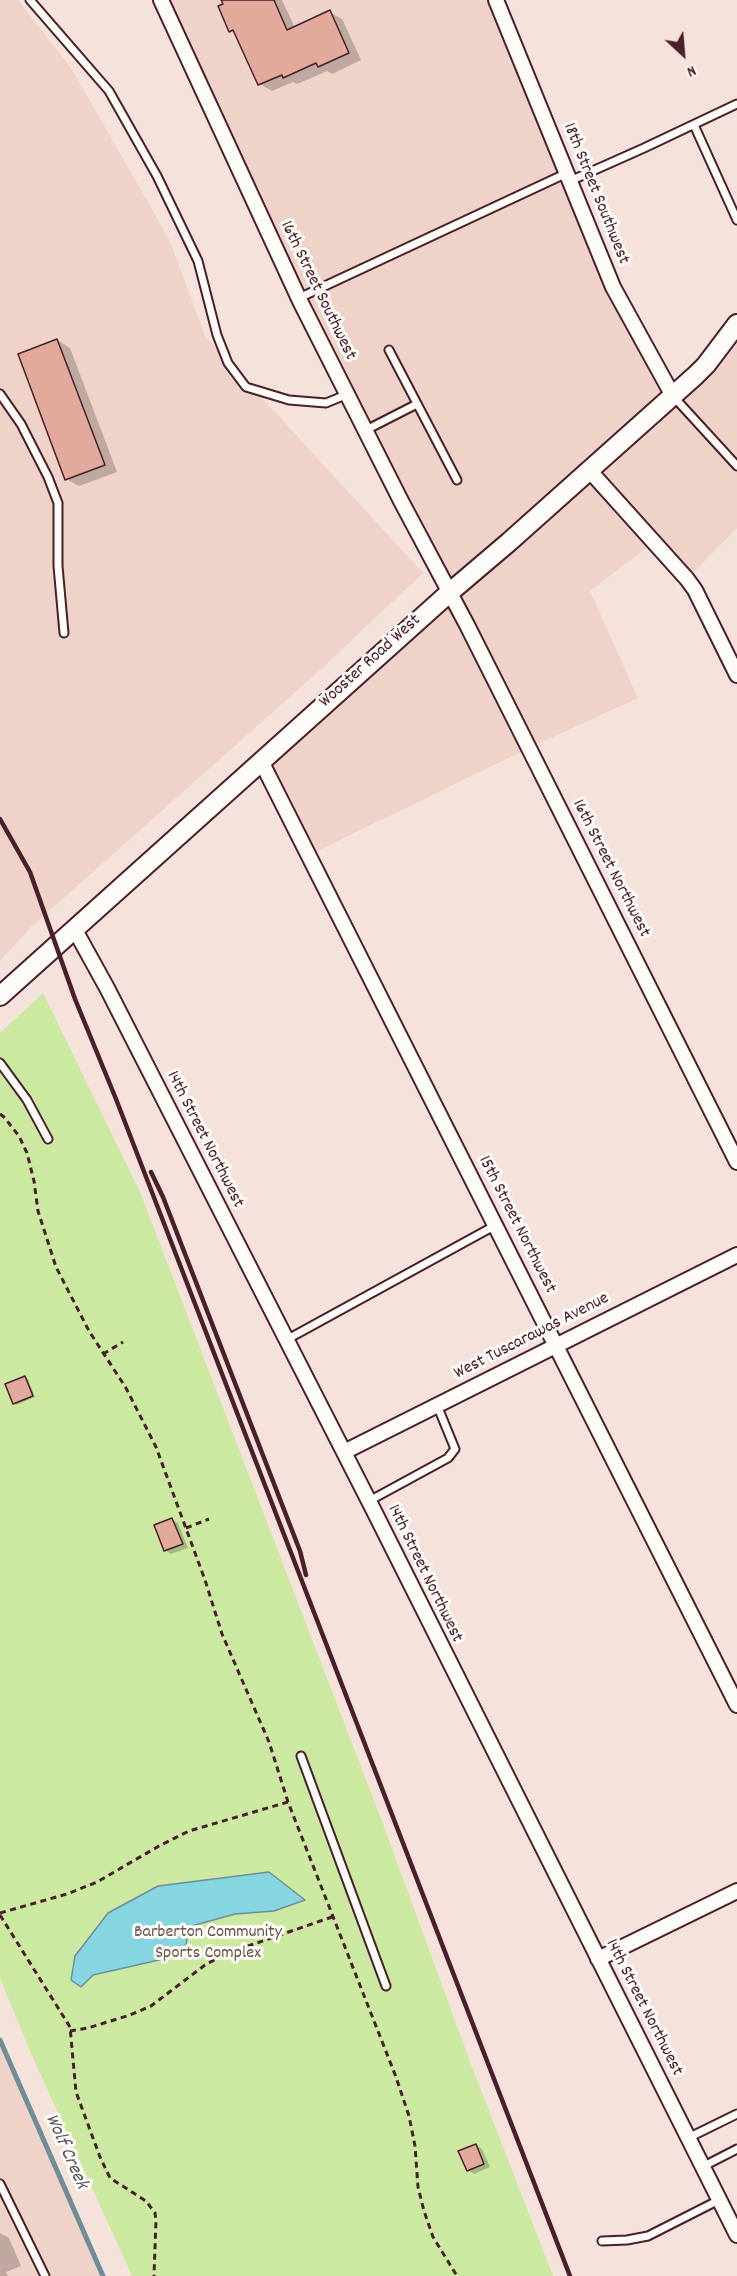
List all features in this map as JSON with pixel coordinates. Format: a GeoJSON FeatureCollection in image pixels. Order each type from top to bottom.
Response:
{"type":"FeatureCollection","features":[{"type":"Feature","properties":{"kind":"main road","name":"Wooster Road West"},"geometry":{"type":"LineString","coordinates":[[0,996],[449,593],[673,396],[706,365],[735,331]]}},
{"type":"Feature","properties":{"kind":"street","name":"16th Street Southwest"},"geometry":{"type":"LineString","coordinates":[[161,0],[299,298],[449,593]]}},
{"type":"Feature","properties":{"kind":"street","name":"18th Street Southwest"},"geometry":{"type":"LineString","coordinates":[[496,0],[613,287],[673,396]]}},
{"type":"Feature","properties":{"kind":"street"},"geometry":{"type":"LineString","coordinates":[[589,470],[695,590],[737,675]]}},
{"type":"Feature","properties":{"kind":"street","name":"16th Street Northwest"},"geometry":{"type":"LineString","coordinates":[[449,593],[737,1162]]}},
{"type":"Feature","properties":{"kind":"street","name":"15th Street Northwest"},"geometry":{"type":"LineString","coordinates":[[261,761],[737,1706]]}},
{"type":"Feature","properties":{"kind":"street","name":"14th Street Northwest"},"geometry":{"type":"LineString","coordinates":[[75,930],[107,987],[369,1501],[737,2235]]}},
{"type":"Feature","properties":{"kind":"street","name":"West Tuscarawas Avenue"},"geometry":{"type":"LineString","coordinates":[[344,1452],[737,1255]]}},
{"type":"Feature","properties":{"kind":"street"},"geometry":{"type":"LineString","coordinates":[[598,1959],[737,1891]]}},
{"type":"Feature","properties":{"kind":"lane"},"geometry":{"type":"LineString","coordinates":[[30,0],[109,91],[157,176],[198,261],[217,335],[228,363],[246,387],[289,400],[326,403],[348,394]]}},
{"type":"Feature","properties":{"kind":"lane"},"geometry":{"type":"LineString","coordinates":[[299,298],[737,104]]}},
{"type":"Feature","properties":{"kind":"lane"},"geometry":{"type":"LineString","coordinates":[[694,125],[737,220]]}},
{"type":"Feature","properties":{"kind":"lane"},"geometry":{"type":"LineString","coordinates":[[389,350],[457,480]]}},
{"type":"Feature","properties":{"kind":"lane"},"geometry":{"type":"LineString","coordinates":[[0,394],[21,424],[48,477],[57,503],[58,566],[64,633]]}},
{"type":"Feature","properties":{"kind":"lane"},"geometry":{"type":"LineString","coordinates":[[673,396],[737,466]]}},
{"type":"Feature","properties":{"kind":"lane"},"geometry":{"type":"LineString","coordinates":[[366,430],[417,404]]}},
{"type":"Feature","properties":{"kind":"lane"},"geometry":{"type":"LineString","coordinates":[[0,1063],[27,1100],[48,1139]]}},
{"type":"Feature","properties":{"kind":"lane"},"geometry":{"type":"LineString","coordinates":[[286,1340],[496,1225]]}},
{"type":"Feature","properties":{"kind":"lane"},"geometry":{"type":"LineString","coordinates":[[369,1501],[448,1458],[456,1449],[437,1405]]}},
{"type":"Feature","properties":{"kind":"lane"},"geometry":{"type":"LineString","coordinates":[[301,1756],[386,1986]]}},
{"type":"Feature","properties":{"kind":"lane"},"geometry":{"type":"LineString","coordinates":[[688,2138],[737,2114]]}},
{"type":"Feature","properties":{"kind":"lane"},"geometry":{"type":"LineString","coordinates":[[702,2167],[737,2149]]}},
{"type":"Feature","properties":{"kind":"lane"},"geometry":{"type":"LineString","coordinates":[[0,2184],[45,2276]]}},
{"type":"Feature","properties":{"kind":"lane"},"geometry":{"type":"LineString","coordinates":[[602,2241],[627,2240],[648,2235],[719,2200]]}},
{"type":"Feature","properties":{"kind":"path"},"geometry":{"type":"LineString","coordinates":[[0,1114],[19,1136],[27,1152],[38,1211],[56,1267],[89,1331],[126,1388],[148,1429],[205,1580],[218,1625],[269,1742],[288,1802],[396,2077],[409,2116],[415,2146],[418,2187],[424,2211],[434,2237],[457,2276]]}},
{"type":"Feature","properties":{"kind":"path"},"geometry":{"type":"LineString","coordinates":[[104,1354],[123,1342]]}},
{"type":"Feature","properties":{"kind":"path"},"geometry":{"type":"LineString","coordinates":[[186,1528],[209,1520]]}},
{"type":"Feature","properties":{"kind":"path"},"geometry":{"type":"LineString","coordinates":[[154,2276],[155,2213],[146,2202],[110,2178],[99,2157],[76,2092],[70,2031],[64,2015],[0,1914],[67,1894],[97,1882],[189,1831],[288,1802]]}},
{"type":"Feature","properties":{"kind":"path"},"geometry":{"type":"LineString","coordinates":[[70,2031],[88,2028],[151,2006],[205,1965],[225,1954],[332,1917]]}},
{"type":"Feature","properties":{"kind":"shaded area"},"geometry":{"type":"Polygon","coordinates":[[[0,0],[18,0],[71,68],[169,239],[205,336],[423,573],[319,671],[30,928],[0,961],[0,0]]]}},
{"type":"Feature","properties":{"kind":"shaded area"},"geometry":{"type":"Polygon","coordinates":[[[161,0],[496,0],[613,287],[673,396],[590,470],[654,542],[590,591],[638,698],[529,748],[309,855],[261,761],[449,593],[161,0]]]}},
{"type":"Feature","properties":{"kind":"shaded area"},"geometry":{"type":"Polygon","coordinates":[[[737,335],[737,528],[692,574],[599,471],[737,335]]]}},
{"type":"Feature","properties":{"kind":"shaded area"},"geometry":{"type":"Polygon","coordinates":[[[0,2040],[91,2249],[103,2276],[0,2276],[0,2040]]]}},
{"type":"Feature","properties":{"kind":"green space","name":"Barberton Community Sports Complex"},"geometry":{"type":"Polygon","coordinates":[[[43,993],[140,1192],[383,1824],[469,2059],[553,2276],[132,2276],[29,2049],[0,1978],[0,1033],[43,993]]]}},
{"type":"Feature","properties":{"kind":"water"},"geometry":{"type":"Polygon","coordinates":[[[269,1872],[305,1900],[274,1911],[235,1914],[188,1927],[186,1946],[159,1960],[93,1975],[81,1987],[71,1980],[75,1956],[108,1913],[158,1886],[269,1872]]]}},
{"type":"Feature","properties":{"kind":"building"},"geometry":{"type":"Polygon","coordinates":[[[221,0],[274,0],[287,30],[330,10],[349,53],[318,67],[316,63],[283,78],[282,75],[258,85],[233,30],[229,32],[218,6],[223,4],[221,0]]]}},
{"type":"Feature","properties":{"kind":"building"},"geometry":{"type":"Polygon","coordinates":[[[57,339],[105,465],[65,480],[18,354],[57,339]]]}},
{"type":"Feature","properties":{"kind":"building"},"geometry":{"type":"Polygon","coordinates":[[[25,1376],[33,1396],[13,1404],[5,1384],[25,1376]]]}},
{"type":"Feature","properties":{"kind":"building"},"geometry":{"type":"Polygon","coordinates":[[[172,1518],[183,1544],[164,1551],[154,1525],[172,1518]]]}},
{"type":"Feature","properties":{"kind":"building"},"geometry":{"type":"Polygon","coordinates":[[[476,2144],[484,2164],[467,2171],[458,2151],[476,2144]]]}},
{"type":"Feature","properties":{"kind":"waterway","name":"Wolf Creek"},"geometry":{"type":"LineString","coordinates":[[0,2040],[103,2276]]}},
{"type":"Feature","properties":{"kind":"railway"},"geometry":{"type":"LineString","coordinates":[[0,819],[30,872],[75,999],[116,1099],[570,2276]]}},
{"type":"Feature","properties":{"kind":"railway"},"geometry":{"type":"LineString","coordinates":[[151,1172],[163,1197],[300,1551],[306,1575]]}}]}
